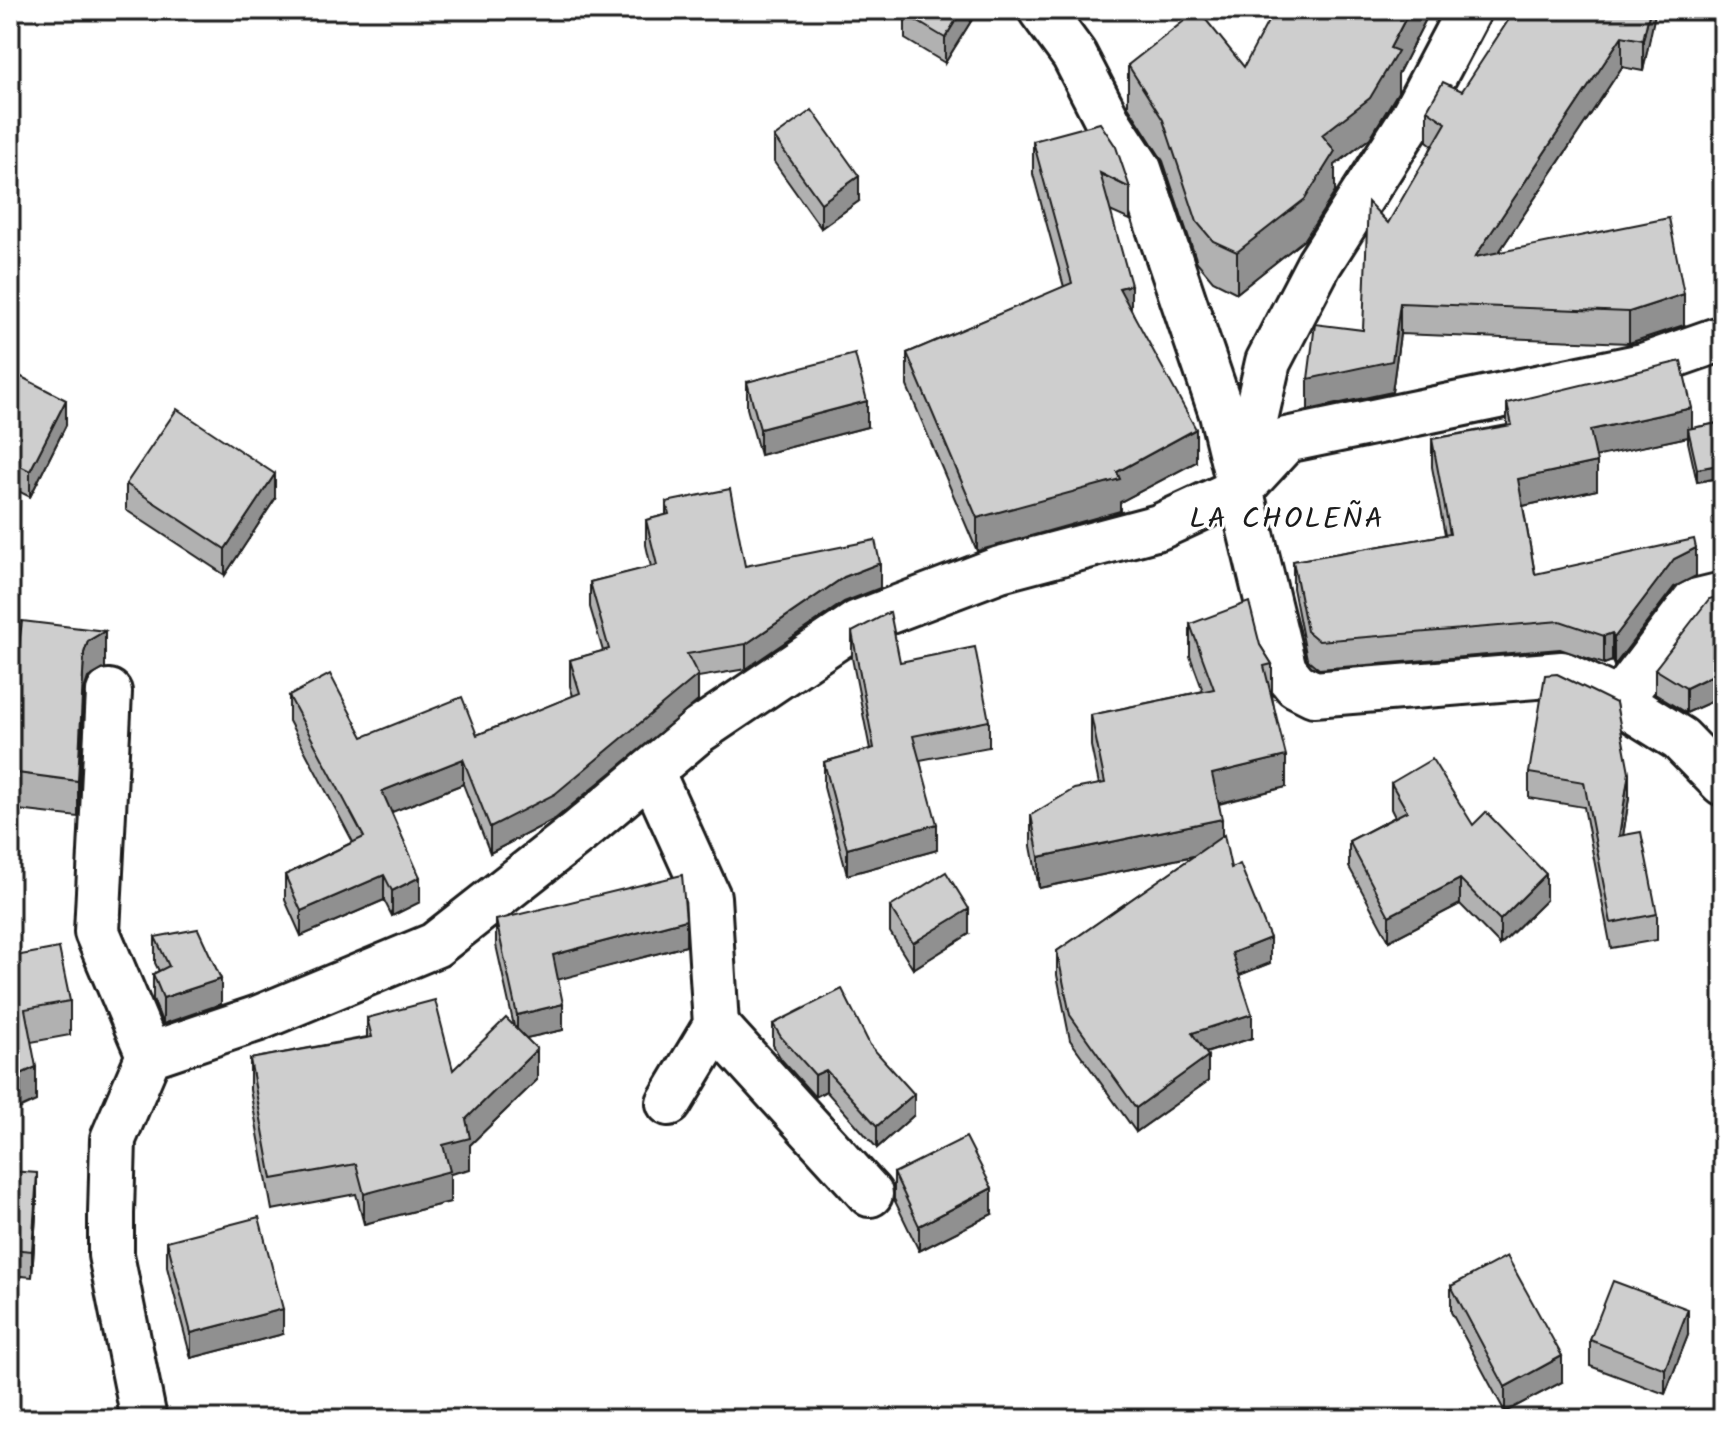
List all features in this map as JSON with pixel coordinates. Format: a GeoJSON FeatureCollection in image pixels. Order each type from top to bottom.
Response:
{"type":"FeatureCollection","features":[{"type":"Feature","properties":{"kind":"street"},"geometry":{"type":"LineString","coordinates":[[1041,10],[1074,55],[1110,125],[1139,169],[1222,414],[1284,670],[1296,685],[1314,694],[1562,674],[1619,701],[1680,739],[1723,783]]}},
{"type":"Feature","properties":{"kind":"street"},"geometry":{"type":"LineString","coordinates":[[1239,490],[1268,362],[1319,264],[1412,118],[1469,10]]}},
{"type":"Feature","properties":{"kind":"street"},"geometry":{"type":"LineString","coordinates":[[149,1055],[259,1018],[435,945],[698,731],[858,623],[1000,569],[1159,527],[1239,490],[1286,440],[1643,366],[1723,338]]}},
{"type":"Feature","properties":{"kind":"street"},"geometry":{"type":"LineString","coordinates":[[1619,701],[1694,602],[1723,595]]}},
{"type":"Feature","properties":{"kind":"street"},"geometry":{"type":"LineString","coordinates":[[109,692],[97,932],[149,1055],[113,1139],[111,1255],[144,1419]]}},
{"type":"Feature","properties":{"kind":"street"},"geometry":{"type":"LineString","coordinates":[[651,771],[708,897],[716,1025],[669,1103]]}},
{"type":"Feature","properties":{"kind":"street"},"geometry":{"type":"LineString","coordinates":[[716,1025],[870,1194]]}},
{"type":"Feature","properties":{"kind":"building"},"geometry":{"type":"Polygon","coordinates":[[[908,10],[962,10],[945,38],[905,14],[908,10]]]}},
{"type":"Feature","properties":{"kind":"building"},"geometry":{"type":"Polygon","coordinates":[[[1198,10],[1244,67],[1274,10],[1410,10],[1390,48],[1398,51],[1370,98],[1322,135],[1335,151],[1305,199],[1237,252],[1213,241],[1197,222],[1163,120],[1128,65],[1198,10]]]}},
{"type":"Feature","properties":{"kind":"building"},"geometry":{"type":"Polygon","coordinates":[[[1515,10],[1548,10],[1560,18],[1562,10],[1650,10],[1643,40],[1622,36],[1475,257],[1669,218],[1684,294],[1629,312],[1400,303],[1392,361],[1308,379],[1315,324],[1363,330],[1368,202],[1388,223],[1446,123],[1427,110],[1443,82],[1462,91],[1515,10]]]}},
{"type":"Feature","properties":{"kind":"building"},"geometry":{"type":"Polygon","coordinates":[[[812,110],[859,176],[821,203],[774,137],[812,110]]]}},
{"type":"Feature","properties":{"kind":"building"},"geometry":{"type":"Polygon","coordinates":[[[1100,123],[1116,147],[1130,188],[1100,173],[1131,285],[1119,288],[1196,429],[1117,472],[1120,479],[977,518],[907,353],[1072,283],[1033,141],[1100,123]]]}},
{"type":"Feature","properties":{"kind":"building"},"geometry":{"type":"Polygon","coordinates":[[[855,354],[867,401],[760,429],[747,382],[855,354]]]}},
{"type":"Feature","properties":{"kind":"building"},"geometry":{"type":"Polygon","coordinates":[[[1681,361],[1692,408],[1590,430],[1597,462],[1518,479],[1535,574],[1694,539],[1696,548],[1674,559],[1614,638],[1612,633],[1604,636],[1560,621],[1319,641],[1307,631],[1293,561],[1450,534],[1432,439],[1512,425],[1507,403],[1681,361]]]}},
{"type":"Feature","properties":{"kind":"building"},"geometry":{"type":"Polygon","coordinates":[[[10,371],[66,400],[30,471],[10,461],[10,371]]]}},
{"type":"Feature","properties":{"kind":"building"},"geometry":{"type":"Polygon","coordinates":[[[177,409],[275,474],[225,549],[126,484],[177,409]]]}},
{"type":"Feature","properties":{"kind":"building"},"geometry":{"type":"Polygon","coordinates":[[[1723,422],[1723,464],[1697,469],[1688,429],[1723,422]]]}},
{"type":"Feature","properties":{"kind":"building"},"geometry":{"type":"Polygon","coordinates":[[[730,489],[745,566],[875,540],[880,563],[844,577],[746,644],[687,654],[698,675],[555,794],[490,827],[463,759],[382,791],[420,877],[392,891],[384,875],[301,911],[285,875],[364,837],[289,696],[330,674],[363,737],[462,697],[477,735],[580,693],[570,660],[609,649],[590,582],[657,565],[646,520],[669,514],[666,502],[730,489]]]}},
{"type":"Feature","properties":{"kind":"building"},"geometry":{"type":"Polygon","coordinates":[[[1723,595],[1723,709],[1713,675],[1686,688],[1655,669],[1709,599],[1723,595]]]}},
{"type":"Feature","properties":{"kind":"building"},"geometry":{"type":"Polygon","coordinates":[[[1249,602],[1260,645],[1272,664],[1264,666],[1286,756],[1212,774],[1222,819],[1039,857],[1031,815],[1074,789],[1105,783],[1091,715],[1214,689],[1190,624],[1249,602]]]}},
{"type":"Feature","properties":{"kind":"building"},"geometry":{"type":"Polygon","coordinates":[[[890,612],[900,662],[975,647],[989,721],[913,736],[937,824],[847,849],[824,762],[874,748],[852,632],[890,612]]]}},
{"type":"Feature","properties":{"kind":"building"},"geometry":{"type":"Polygon","coordinates":[[[22,621],[105,631],[88,641],[84,653],[78,781],[10,772],[10,718],[22,621]]]}},
{"type":"Feature","properties":{"kind":"building"},"geometry":{"type":"Polygon","coordinates":[[[1557,674],[1616,703],[1629,772],[1619,836],[1641,832],[1657,914],[1611,923],[1584,782],[1529,773],[1545,675],[1557,674]]]}},
{"type":"Feature","properties":{"kind":"building"},"geometry":{"type":"Polygon","coordinates":[[[1432,759],[1473,825],[1486,812],[1546,874],[1500,920],[1460,879],[1389,916],[1349,841],[1407,811],[1391,783],[1432,759]]]}},
{"type":"Feature","properties":{"kind":"building"},"geometry":{"type":"Polygon","coordinates":[[[1224,835],[1231,868],[1240,864],[1270,938],[1232,953],[1252,1014],[1192,1033],[1208,1056],[1136,1108],[1070,1015],[1057,951],[1224,835]]]}},
{"type":"Feature","properties":{"kind":"building"},"geometry":{"type":"Polygon","coordinates":[[[946,872],[969,909],[913,943],[890,907],[946,872]]]}},
{"type":"Feature","properties":{"kind":"building"},"geometry":{"type":"Polygon","coordinates":[[[682,875],[686,920],[553,955],[563,1004],[517,1015],[496,920],[682,875]]]}},
{"type":"Feature","properties":{"kind":"building"},"geometry":{"type":"Polygon","coordinates":[[[198,929],[221,979],[163,998],[153,974],[169,966],[155,937],[198,929]]]}},
{"type":"Feature","properties":{"kind":"building"},"geometry":{"type":"Polygon","coordinates":[[[59,948],[70,1001],[25,1009],[36,1067],[10,1079],[10,957],[59,948]]]}},
{"type":"Feature","properties":{"kind":"building"},"geometry":{"type":"Polygon","coordinates":[[[842,989],[870,1045],[914,1094],[877,1126],[826,1070],[815,1075],[773,1024],[842,989]]]}},
{"type":"Feature","properties":{"kind":"building"},"geometry":{"type":"Polygon","coordinates":[[[435,1000],[453,1070],[506,1018],[537,1049],[466,1119],[470,1138],[443,1145],[450,1171],[364,1194],[356,1164],[272,1179],[250,1059],[372,1037],[367,1018],[435,1000]]]}},
{"type":"Feature","properties":{"kind":"building"},"geometry":{"type":"Polygon","coordinates":[[[966,1137],[992,1188],[919,1226],[894,1173],[966,1137]]]}},
{"type":"Feature","properties":{"kind":"building"},"geometry":{"type":"Polygon","coordinates":[[[10,1171],[37,1173],[32,1251],[10,1249],[10,1171]]]}},
{"type":"Feature","properties":{"kind":"building"},"geometry":{"type":"Polygon","coordinates":[[[259,1217],[283,1309],[191,1333],[167,1241],[259,1217]]]}},
{"type":"Feature","properties":{"kind":"building"},"geometry":{"type":"Polygon","coordinates":[[[1507,1256],[1562,1356],[1505,1387],[1451,1286],[1507,1256]]]}},
{"type":"Feature","properties":{"kind":"building"},"geometry":{"type":"Polygon","coordinates":[[[1613,1281],[1688,1309],[1665,1369],[1590,1340],[1613,1281]]]}},
{"type":"Feature","properties":{"kind":"district","name":"LA CHOLEÑA"},"geometry":{"type":"Point","coordinates":[1287,520]}}]}
